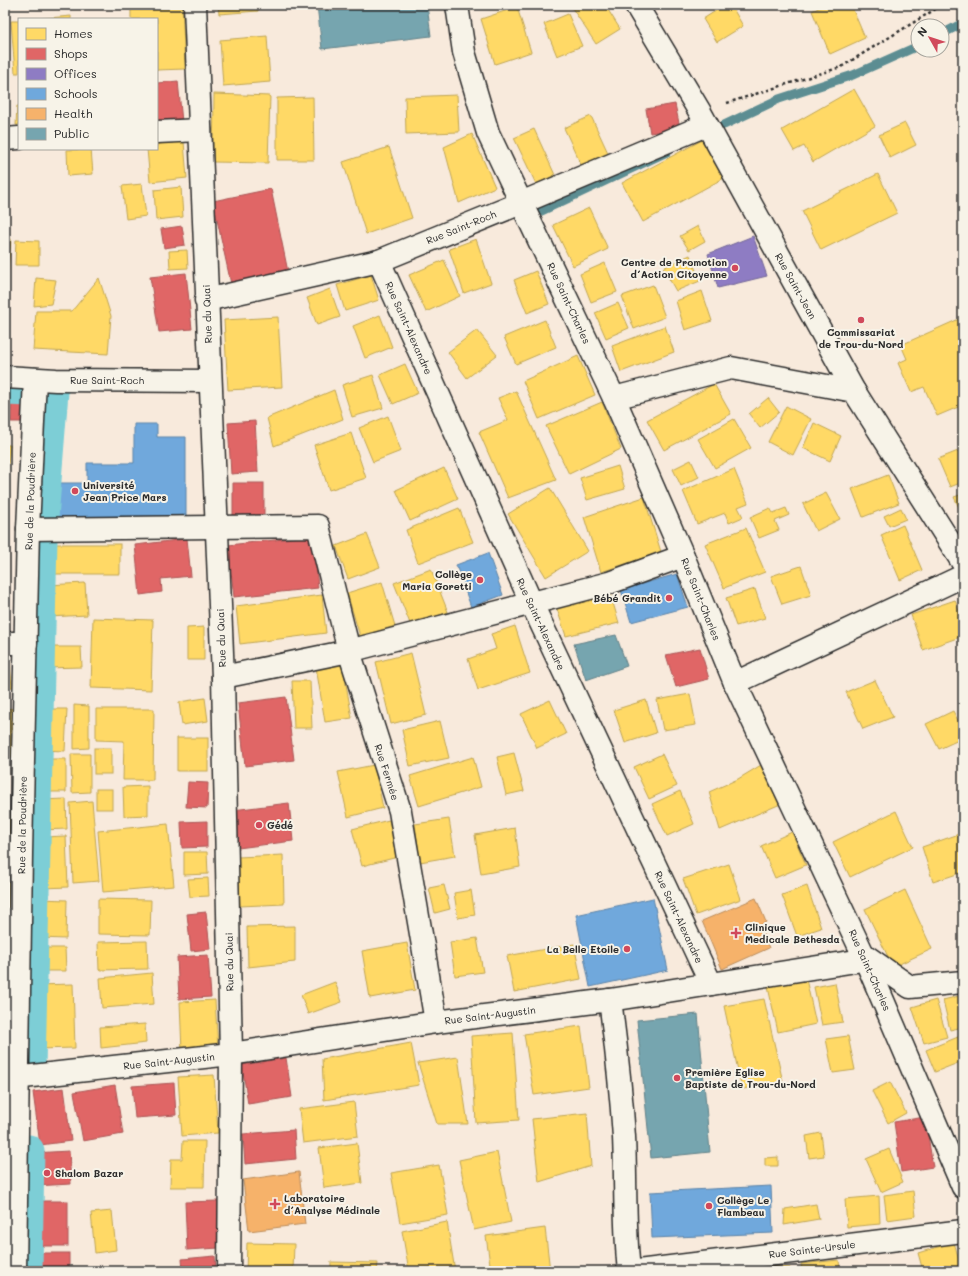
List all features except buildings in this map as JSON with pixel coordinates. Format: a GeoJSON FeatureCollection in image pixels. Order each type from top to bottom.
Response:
{"type":"FeatureCollection","features":[{"type":"Feature","properties":{"kind":"street","name":"Rue du Quai"},"geometry":{"type":"LineString","coordinates":[[195,5],[206,300],[223,677],[231,1054],[229,1271]]}},
{"type":"Feature","properties":{"kind":"street","name":"Rue Saint-Charles"},"geometry":{"type":"LineString","coordinates":[[457,5],[464,52],[488,133],[614,398],[683,556],[735,683],[863,954],[963,1188]]}},
{"type":"Feature","properties":{"kind":"street","name":"Rue Saint-Jean"},"geometry":{"type":"LineString","coordinates":[[636,5],[703,118],[854,391],[963,563]]}},
{"type":"Feature","properties":{"kind":"street","name":"Rue Saint-Roch"},"geometry":{"type":"LineString","coordinates":[[206,300],[379,261],[521,203],[703,118]]}},
{"type":"Feature","properties":{"kind":"street"},"geometry":{"type":"LineString","coordinates":[[158,132],[200,130]]}},
{"type":"Feature","properties":{"kind":"street"},"geometry":{"type":"LineString","coordinates":[[5,139],[18,138]]}},
{"type":"Feature","properties":{"kind":"street","name":"Rue Saint-Alexandre"},"geometry":{"type":"LineString","coordinates":[[379,261],[531,602],[711,984]]}},
{"type":"Feature","properties":{"kind":"street"},"geometry":{"type":"LineString","coordinates":[[614,398],[731,368],[854,391]]}},
{"type":"Feature","properties":{"kind":"street","name":"Rue Saint-Roch"},"geometry":{"type":"LineString","coordinates":[[5,377],[35,379],[210,381]]}},
{"type":"Feature","properties":{"kind":"street","name":"Rue de la Poudrière"},"geometry":{"type":"LineString","coordinates":[[15,1271],[12,1078],[21,853],[28,529],[35,379]]}},
{"type":"Feature","properties":{"kind":"street","name":"Rue Fermée"},"geometry":{"type":"LineString","coordinates":[[216,527],[318,526],[349,651],[400,811],[436,1022]]}},
{"type":"Feature","properties":{"kind":"street"},"geometry":{"type":"LineString","coordinates":[[28,529],[216,527]]}},
{"type":"Feature","properties":{"kind":"street"},"geometry":{"type":"LineString","coordinates":[[223,677],[349,651],[531,602],[609,583],[683,556]]}},
{"type":"Feature","properties":{"kind":"street"},"geometry":{"type":"LineString","coordinates":[[735,683],[963,576]]}},
{"type":"Feature","properties":{"kind":"street"},"geometry":{"type":"LineString","coordinates":[[5,643],[26,643]]}},
{"type":"Feature","properties":{"kind":"street"},"geometry":{"type":"LineString","coordinates":[[863,954],[910,987],[963,982]]}},
{"type":"Feature","properties":{"kind":"street","name":"Rue Saint-Augustin"},"geometry":{"type":"LineString","coordinates":[[12,1078],[231,1054],[436,1022],[610,1000],[856,961],[863,954]]}},
{"type":"Feature","properties":{"kind":"street"},"geometry":{"type":"LineString","coordinates":[[610,1000],[624,1137],[626,1200],[624,1233],[628,1271]]}},
{"type":"Feature","properties":{"kind":"street","name":"Rue Sainte-Ursule"},"geometry":{"type":"LineString","coordinates":[[638,1271],[963,1231]]}},
{"type":"Feature","properties":{"kind":"path"},"geometry":{"type":"LineString","coordinates":[[703,118],[841,67],[942,5]]}},
{"type":"Feature","properties":{"kind":"waterway"},"geometry":{"type":"LineString","coordinates":[[950,30],[963,23]]}},
{"type":"Feature","properties":{"kind":"waterway"},"geometry":{"type":"LineString","coordinates":[[724,125],[779,99],[853,75],[910,50]]}},
{"type":"Feature","properties":{"kind":"waterway"},"geometry":{"type":"LineString","coordinates":[[529,217],[667,152]]}},
{"type":"Feature","properties":{"kind":"waterway"},"geometry":{"type":"LineString","coordinates":[[5,389],[30,390]]}},
{"type":"Feature","properties":{"kind":"waterway"},"geometry":{"type":"LineString","coordinates":[[42,518],[52,392],[49,391]]}},
{"type":"Feature","properties":{"kind":"waterway"},"geometry":{"type":"LineString","coordinates":[[29,1069],[41,539]]}},
{"type":"Feature","properties":{"kind":"waterway"},"geometry":{"type":"LineString","coordinates":[[26,1271],[28,1151]]}},
{"type":"Feature","properties":{"kind":"place","name":"Centre de Promotion d´Action Citoyenne"},"geometry":{"type":"Point","coordinates":[735,268]}},
{"type":"Feature","properties":{"kind":"place","name":"Commissariat de Trou-du-Nord"},"geometry":{"type":"Point","coordinates":[861,320]}},
{"type":"Feature","properties":{"kind":"place","name":"Université Jean Price Mars"},"geometry":{"type":"Point","coordinates":[75,491]}},
{"type":"Feature","properties":{"kind":"place","name":"Collège Maria Goretti"},"geometry":{"type":"Point","coordinates":[480,580]}},
{"type":"Feature","properties":{"kind":"place","name":"Bébé Grandit"},"geometry":{"type":"Point","coordinates":[669,598]}},
{"type":"Feature","properties":{"kind":"place","name":"Gédé"},"geometry":{"type":"Point","coordinates":[259,825]}},
{"type":"Feature","properties":{"kind":"place","name":"Clinique Medicale Bethesda"},"geometry":{"type":"Point","coordinates":[736,933]}},
{"type":"Feature","properties":{"kind":"place","name":"La Belle Etoile"},"geometry":{"type":"Point","coordinates":[627,949]}},
{"type":"Feature","properties":{"kind":"place","name":"Première Eglise Baptiste de Trou-du-Nord"},"geometry":{"type":"Point","coordinates":[677,1078]}},
{"type":"Feature","properties":{"kind":"place","name":"Shalom Bazar"},"geometry":{"type":"Point","coordinates":[47,1173]}},
{"type":"Feature","properties":{"kind":"place","name":"Laboratoire d´Analyse Médinale"},"geometry":{"type":"Point","coordinates":[275,1204]}},
{"type":"Feature","properties":{"kind":"place","name":"Collège Le Flambeau"},"geometry":{"type":"Point","coordinates":[709,1206]}}]}
